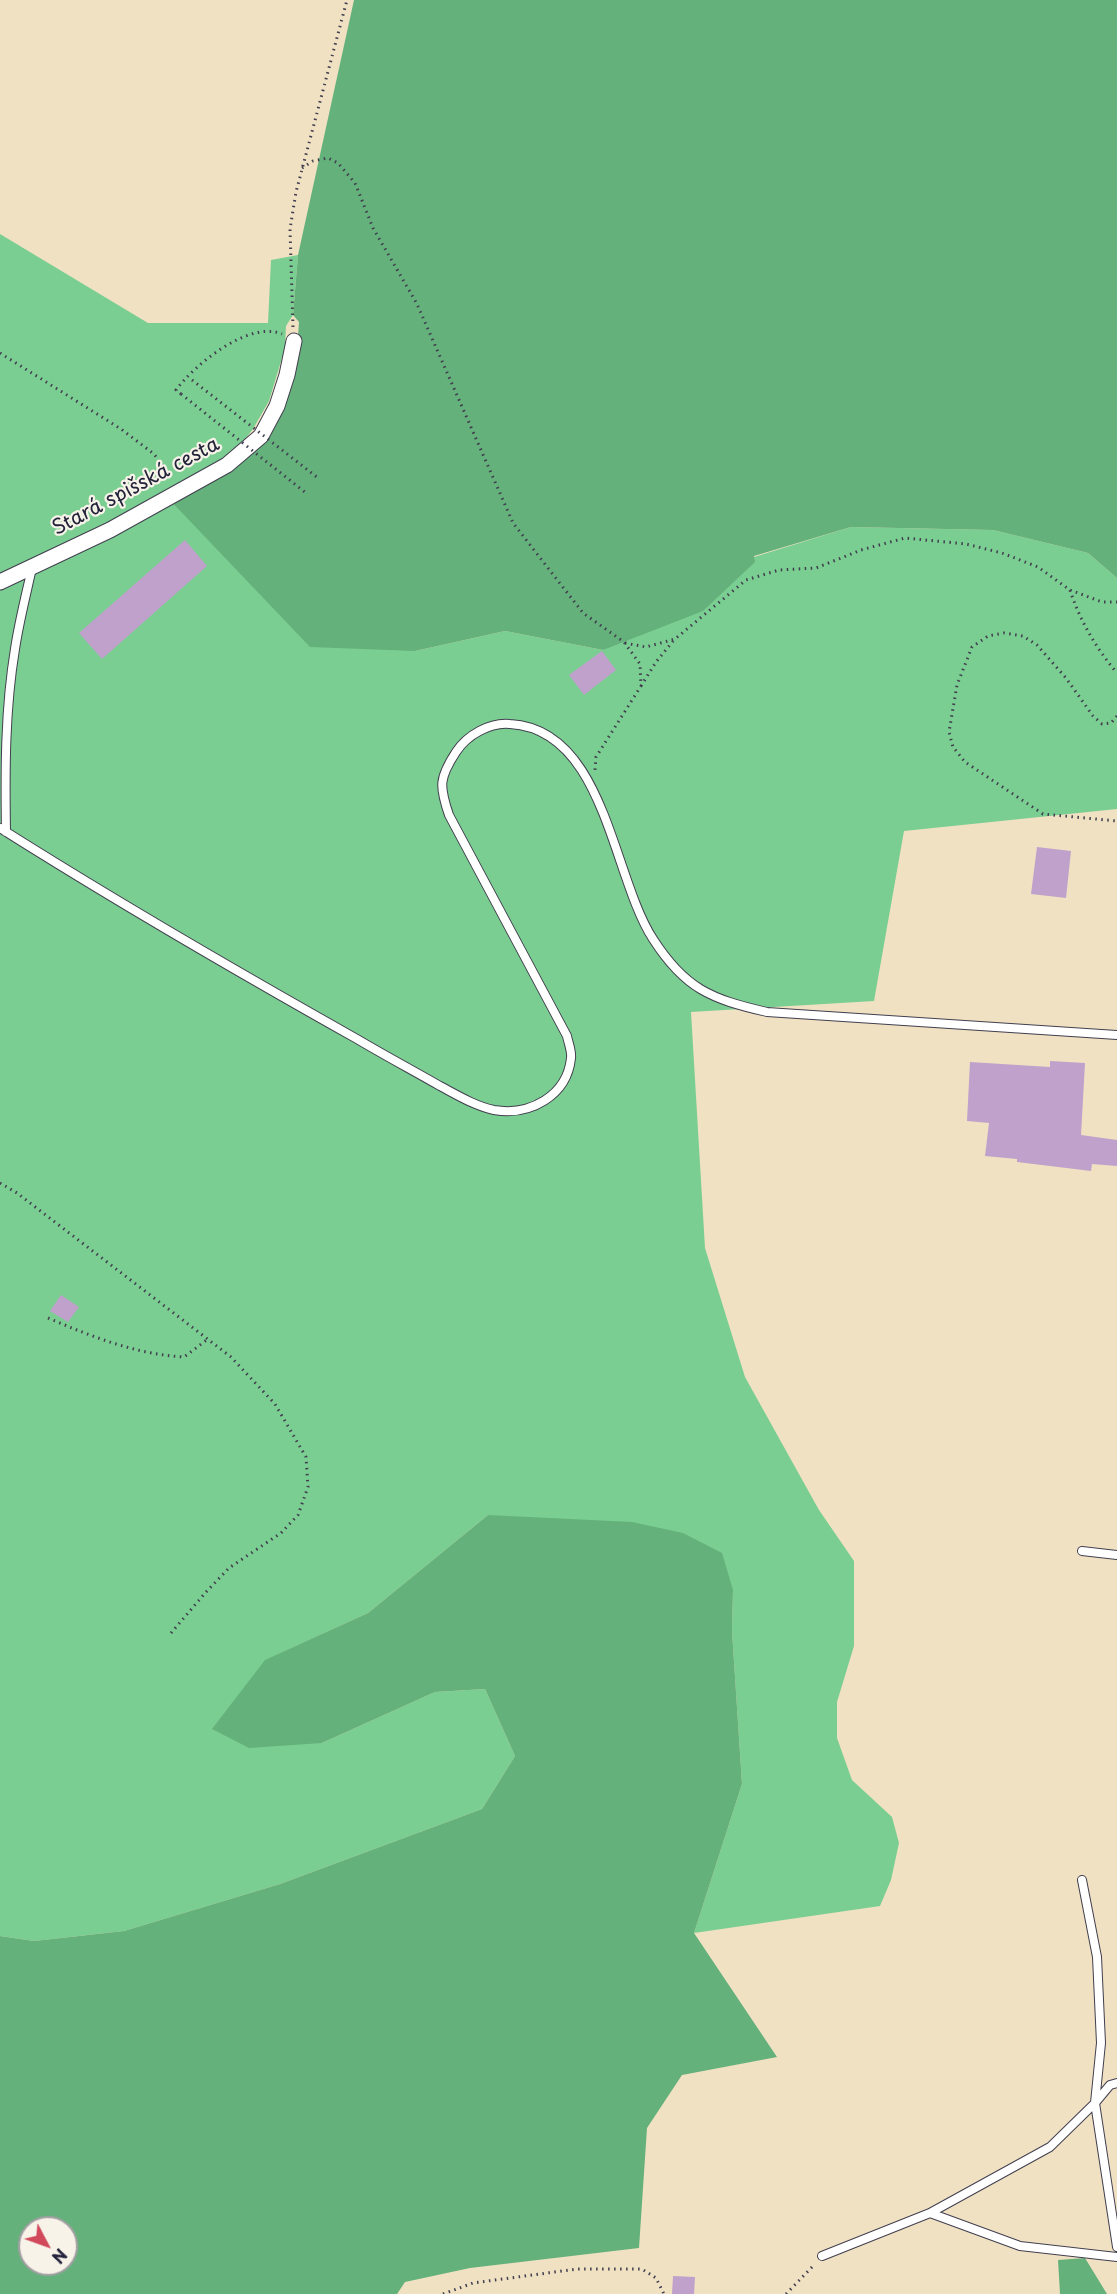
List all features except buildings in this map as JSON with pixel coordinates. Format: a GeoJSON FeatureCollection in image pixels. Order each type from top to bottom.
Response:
{"type":"FeatureCollection","features":[{"type":"Feature","properties":{"kind":"street","name":"Stará spišská cesta"},"geometry":{"type":"LineString","coordinates":[[0,582],[110,530],[227,465],[261,436],[277,406],[287,375],[294,341]]}},
{"type":"Feature","properties":{"kind":"lane"},"geometry":{"type":"LineString","coordinates":[[33,565],[15,649],[9,698],[3,830],[121,903],[474,1104],[495,1110],[521,1110],[543,1103],[558,1089],[567,1076],[572,1056],[567,1036],[449,815],[442,795],[444,771],[459,747],[480,730],[502,723],[524,724],[551,736],[573,759],[594,792],[638,910],[652,938],[692,984],[710,996],[728,1003],[767,1012],[1117,1035]]}},
{"type":"Feature","properties":{"kind":"lane"},"geometry":{"type":"LineString","coordinates":[[1082,1551],[1117,1556]]}},
{"type":"Feature","properties":{"kind":"lane"},"geometry":{"type":"LineString","coordinates":[[1082,1881],[1097,1957],[1101,2043],[1095,2103],[1117,2247]]}},
{"type":"Feature","properties":{"kind":"lane"},"geometry":{"type":"LineString","coordinates":[[822,2256],[930,2213],[1050,2147],[1110,2085],[1117,2083]]}},
{"type":"Feature","properties":{"kind":"lane"},"geometry":{"type":"LineString","coordinates":[[930,2213],[1020,2246],[1117,2257]]}},
{"type":"Feature","properties":{"kind":"path"},"geometry":{"type":"LineString","coordinates":[[294,341],[290,229],[296,192],[347,0]]}},
{"type":"Feature","properties":{"kind":"path"},"geometry":{"type":"LineString","coordinates":[[302,168],[313,161],[328,158],[338,163],[355,183],[373,228],[417,304],[513,523],[583,613],[624,642],[640,664],[641,686]]}},
{"type":"Feature","properties":{"kind":"path"},"geometry":{"type":"LineString","coordinates":[[294,341],[279,332],[266,331],[249,334],[232,343],[187,376],[176,390],[306,493]]}},
{"type":"Feature","properties":{"kind":"path"},"geometry":{"type":"LineString","coordinates":[[0,353],[120,429],[154,454],[163,466],[167,497]]}},
{"type":"Feature","properties":{"kind":"path"},"geometry":{"type":"LineString","coordinates":[[187,376],[318,478]]}},
{"type":"Feature","properties":{"kind":"path"},"geometry":{"type":"LineString","coordinates":[[594,792],[596,757],[656,662],[675,639],[746,580],[779,570],[816,568],[861,550],[905,538],[966,544],[1002,553],[1038,567],[1070,590],[1102,602],[1117,602]]}},
{"type":"Feature","properties":{"kind":"path"},"geometry":{"type":"LineString","coordinates":[[1070,590],[1077,611],[1091,637],[1117,673]]}},
{"type":"Feature","properties":{"kind":"path"},"geometry":{"type":"LineString","coordinates":[[1117,716],[1112,723],[1102,724],[1093,716],[1066,678],[1036,645],[1023,636],[1004,633],[988,636],[972,647],[957,685],[949,732],[953,747],[965,762],[1043,814],[1117,821]]}},
{"type":"Feature","properties":{"kind":"path"},"geometry":{"type":"LineString","coordinates":[[624,642],[646,647],[675,639]]}},
{"type":"Feature","properties":{"kind":"path"},"geometry":{"type":"LineString","coordinates":[[0,1183],[17,1193],[231,1357],[275,1404],[306,1457],[308,1487],[298,1515],[280,1533],[229,1568],[171,1633]]}},
{"type":"Feature","properties":{"kind":"path"},"geometry":{"type":"LineString","coordinates":[[48,1318],[95,1338],[154,1355],[184,1357],[208,1339]]}},
{"type":"Feature","properties":{"kind":"path"},"geometry":{"type":"LineString","coordinates":[[443,2294],[473,2283],[578,2269],[642,2269],[656,2278],[664,2294]]}},
{"type":"Feature","properties":{"kind":"path"},"geometry":{"type":"LineString","coordinates":[[786,2294],[810,2270]]}},
{"type":"Feature","properties":{"kind":"green space"},"geometry":{"type":"Polygon","coordinates":[[[354,0],[1117,0],[1117,578],[1088,553],[993,530],[851,527],[754,556],[755,562],[703,611],[603,650],[505,631],[415,651],[310,647],[167,497],[197,490],[228,472],[264,440],[296,365],[299,322],[293,315],[298,255],[354,0]]]}},
{"type":"Feature","properties":{"kind":"green space"},"geometry":{"type":"Polygon","coordinates":[[[0,234],[148,323],[268,323],[271,260],[298,255],[293,315],[286,326],[285,348],[269,401],[253,429],[238,448],[167,497],[415,651],[505,631],[603,650],[754,557],[851,527],[993,530],[1088,553],[1117,578],[1117,809],[904,831],[874,1001],[691,1012],[705,1248],[745,1377],[819,1510],[854,1561],[854,1646],[837,1702],[837,1738],[852,1780],[892,1817],[899,1843],[891,1880],[880,1906],[694,1933],[742,1784],[732,1631],[733,1590],[488,1515],[368,1613],[266,1660],[322,1743],[435,1692],[485,1689],[515,1756],[482,1809],[280,1884],[124,1931],[34,1941],[0,1936],[0,234]]]}},
{"type":"Feature","properties":{"kind":"green space"},"geometry":{"type":"Polygon","coordinates":[[[488,1515],[632,1522],[683,1533],[722,1553],[733,1590],[732,1631],[742,1784],[694,1933],[777,2057],[682,2075],[647,2128],[639,2248],[470,2268],[405,2282],[397,2294],[0,2294],[0,1936],[34,1941],[124,1931],[280,1884],[482,1809],[515,1756],[485,1689],[435,1692],[322,1743],[249,1748],[212,1729],[265,1660],[368,1613],[488,1515]]]}},
{"type":"Feature","properties":{"kind":"green space"},"geometry":{"type":"Polygon","coordinates":[[[1085,2258],[1107,2294],[1060,2294],[1058,2260],[1085,2258]]]}}]}
